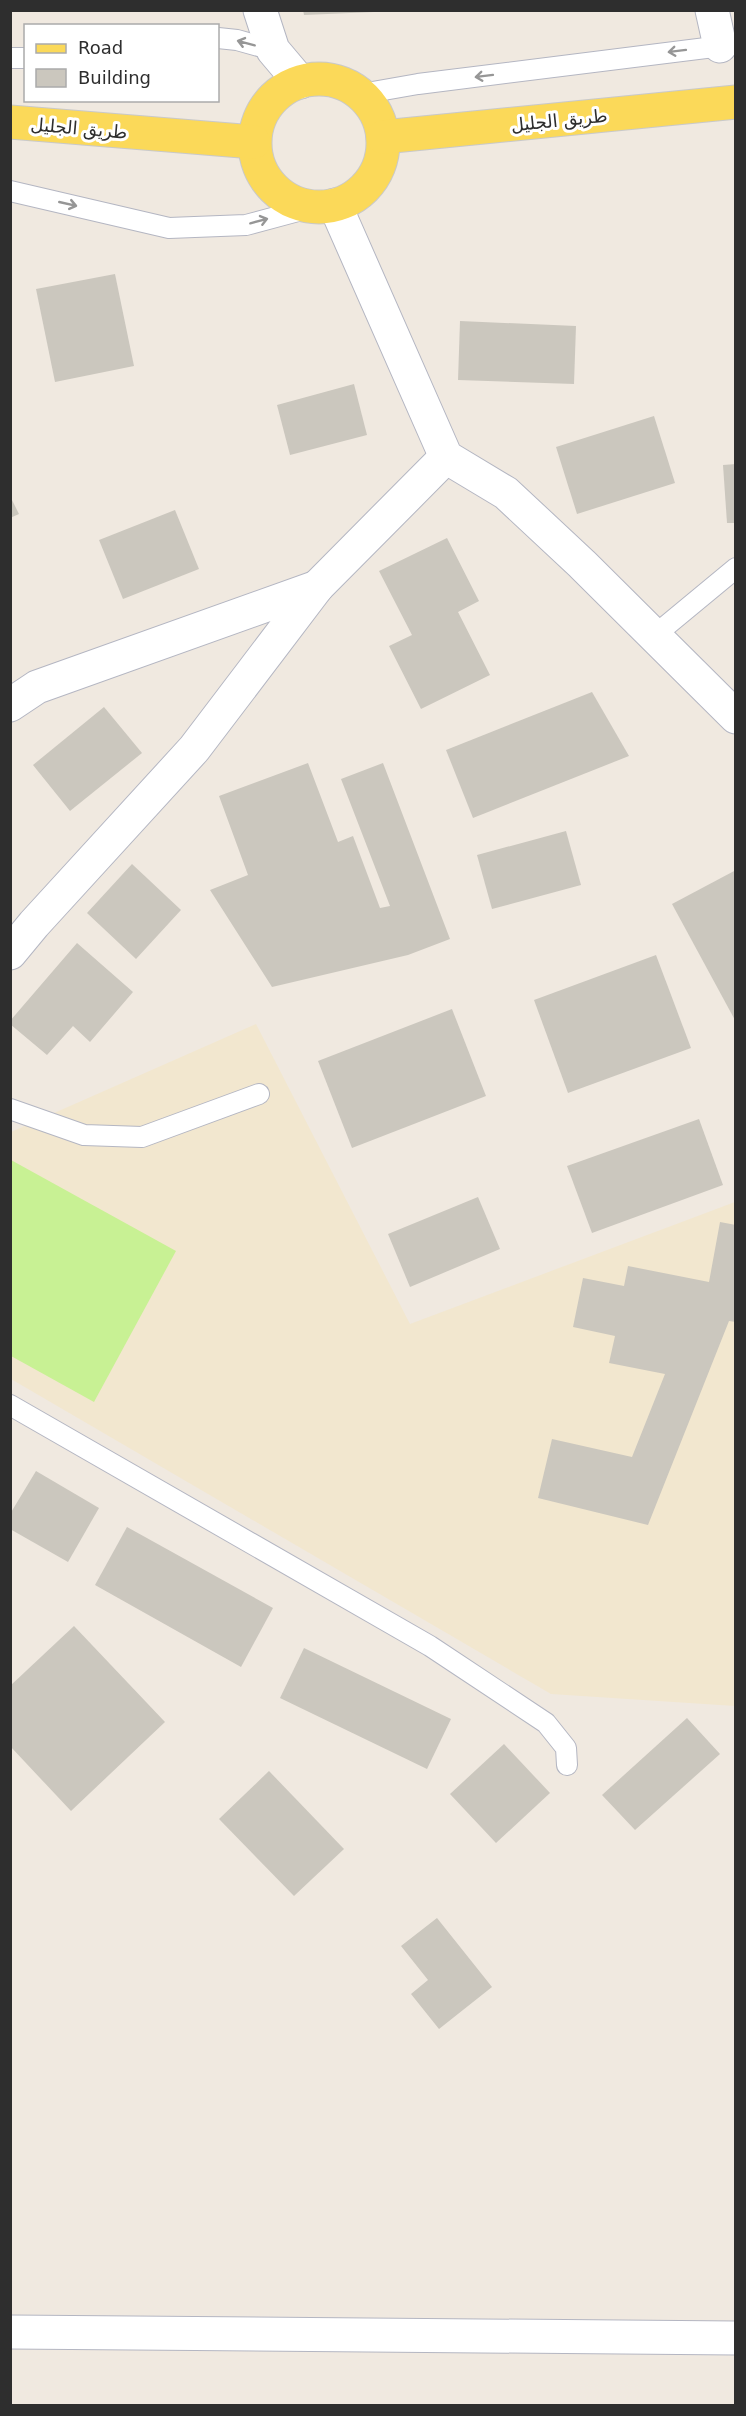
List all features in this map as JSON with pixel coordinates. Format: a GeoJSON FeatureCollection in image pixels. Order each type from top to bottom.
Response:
{"type":"FeatureCollection","features":[{"type":"Feature","properties":{"kind":"main road"},"geometry":{"type":"LineString","coordinates":[[316,79],[347,86],[360,94],[371,107],[383,136],[378,168],[359,194],[324,206],[297,204],[271,186],[256,158],[254,142],[263,111],[273,98],[285,88],[316,79]]}},
{"type":"Feature","properties":{"kind":"main road","name":"طريق الجليل"},"geometry":{"type":"LineString","coordinates":[[383,136],[735,102]]}},
{"type":"Feature","properties":{"kind":"main road","name":"طريق الجليل"},"geometry":{"type":"LineString","coordinates":[[10,122],[254,142]]}},
{"type":"Feature","properties":{"kind":"street"},"geometry":{"type":"LineString","coordinates":[[260,10],[273,50],[300,82]]}},
{"type":"Feature","properties":{"kind":"street"},"geometry":{"type":"LineString","coordinates":[[712,10],[728,45]]}},
{"type":"Feature","properties":{"kind":"street"},"geometry":{"type":"LineString","coordinates":[[324,206],[446,457],[506,493],[655,635],[735,717]]}},
{"type":"Feature","properties":{"kind":"street"},"geometry":{"type":"LineString","coordinates":[[10,953],[194,749],[317,587],[446,457]]}},
{"type":"Feature","properties":{"kind":"street"},"geometry":{"type":"LineString","coordinates":[[10,705],[37,687],[317,587]]}},
{"type":"Feature","properties":{"kind":"street"},"geometry":{"type":"LineString","coordinates":[[10,2332],[735,2338]]}},
{"type":"Feature","properties":{"kind":"lane"},"geometry":{"type":"LineString","coordinates":[[219,38],[237,40],[273,50]]}},
{"type":"Feature","properties":{"kind":"lane"},"geometry":{"type":"LineString","coordinates":[[360,94],[418,84],[728,45]]}},
{"type":"Feature","properties":{"kind":"lane"},"geometry":{"type":"LineString","coordinates":[[10,191],[169,228],[246,225],[324,206]]}},
{"type":"Feature","properties":{"kind":"lane"},"geometry":{"type":"LineString","coordinates":[[655,635],[735,568]]}},
{"type":"Feature","properties":{"kind":"lane"},"geometry":{"type":"LineString","coordinates":[[10,1109],[84,1135],[142,1137],[259,1094]]}},
{"type":"Feature","properties":{"kind":"lane"},"geometry":{"type":"LineString","coordinates":[[10,1405],[430,1646],[546,1723],[566,1748],[567,1765]]}},
{"type":"Feature","properties":{"kind":"shaded area"},"geometry":{"type":"Polygon","coordinates":[[[256,1024],[410,1324],[735,1202],[735,1706],[551,1694],[11,1379],[11,1132],[256,1024]]]}},
{"type":"Feature","properties":{"kind":"green space"},"geometry":{"type":"Polygon","coordinates":[[[11,1160],[176,1251],[94,1402],[11,1356],[11,1160]]]}},
{"type":"Feature","properties":{"kind":"building"},"geometry":{"type":"Polygon","coordinates":[[[303,10],[374,10],[374,12],[304,15],[303,10]]]}},
{"type":"Feature","properties":{"kind":"building"},"geometry":{"type":"Polygon","coordinates":[[[115,274],[134,366],[55,382],[36,289],[115,274]]]}},
{"type":"Feature","properties":{"kind":"building"},"geometry":{"type":"Polygon","coordinates":[[[460,321],[576,326],[574,384],[458,380],[460,321]]]}},
{"type":"Feature","properties":{"kind":"building"},"geometry":{"type":"Polygon","coordinates":[[[354,384],[367,435],[290,455],[277,405],[354,384]]]}},
{"type":"Feature","properties":{"kind":"building"},"geometry":{"type":"Polygon","coordinates":[[[654,416],[675,483],[577,514],[556,447],[654,416]]]}},
{"type":"Feature","properties":{"kind":"building"},"geometry":{"type":"Polygon","coordinates":[[[736,464],[736,523],[727,523],[723,465],[736,464]]]}},
{"type":"Feature","properties":{"kind":"building"},"geometry":{"type":"Polygon","coordinates":[[[10,496],[19,514],[10,518],[10,496]]]}},
{"type":"Feature","properties":{"kind":"building"},"geometry":{"type":"Polygon","coordinates":[[[175,510],[199,569],[123,599],[99,540],[175,510]]]}},
{"type":"Feature","properties":{"kind":"building"},"geometry":{"type":"Polygon","coordinates":[[[447,538],[479,601],[458,612],[490,675],[421,709],[389,646],[412,635],[379,571],[447,538]]]}},
{"type":"Feature","properties":{"kind":"building"},"geometry":{"type":"Polygon","coordinates":[[[592,692],[629,756],[473,818],[446,750],[592,692]]]}},
{"type":"Feature","properties":{"kind":"building"},"geometry":{"type":"Polygon","coordinates":[[[104,707],[142,753],[70,811],[33,765],[104,707]]]}},
{"type":"Feature","properties":{"kind":"building"},"geometry":{"type":"Polygon","coordinates":[[[308,763],[338,842],[353,836],[380,908],[390,906],[341,779],[383,763],[450,939],[408,955],[272,987],[210,890],[248,875],[219,796],[308,763]]]}},
{"type":"Feature","properties":{"kind":"building"},"geometry":{"type":"Polygon","coordinates":[[[566,831],[581,885],[492,909],[477,855],[566,831]]]}},
{"type":"Feature","properties":{"kind":"building"},"geometry":{"type":"Polygon","coordinates":[[[132,864],[181,910],[136,959],[87,913],[132,864]]]}},
{"type":"Feature","properties":{"kind":"building"},"geometry":{"type":"Polygon","coordinates":[[[736,870],[736,1022],[672,904],[736,870]]]}},
{"type":"Feature","properties":{"kind":"building"},"geometry":{"type":"Polygon","coordinates":[[[77,943],[133,992],[90,1042],[73,1026],[47,1055],[10,1024],[10,1021],[77,943]]]}},
{"type":"Feature","properties":{"kind":"building"},"geometry":{"type":"Polygon","coordinates":[[[656,955],[691,1048],[568,1093],[534,1000],[656,955]]]}},
{"type":"Feature","properties":{"kind":"building"},"geometry":{"type":"Polygon","coordinates":[[[452,1009],[486,1096],[352,1148],[318,1061],[452,1009]]]}},
{"type":"Feature","properties":{"kind":"building"},"geometry":{"type":"Polygon","coordinates":[[[699,1119],[723,1185],[592,1233],[567,1166],[699,1119]]]}},
{"type":"Feature","properties":{"kind":"building"},"geometry":{"type":"Polygon","coordinates":[[[478,1197],[500,1249],[410,1287],[388,1234],[478,1197]]]}},
{"type":"Feature","properties":{"kind":"building"},"geometry":{"type":"Polygon","coordinates":[[[720,1222],[736,1225],[736,1322],[729,1321],[648,1525],[538,1498],[552,1439],[632,1457],[665,1374],[609,1363],[615,1336],[573,1327],[583,1278],[624,1286],[628,1266],[709,1282],[720,1222]]]}},
{"type":"Feature","properties":{"kind":"building"},"geometry":{"type":"Polygon","coordinates":[[[36,1471],[99,1508],[68,1562],[10,1529],[10,1514],[36,1471]]]}},
{"type":"Feature","properties":{"kind":"building"},"geometry":{"type":"Polygon","coordinates":[[[127,1527],[273,1608],[241,1667],[95,1585],[127,1527]]]}},
{"type":"Feature","properties":{"kind":"building"},"geometry":{"type":"Polygon","coordinates":[[[74,1626],[165,1722],[71,1811],[10,1746],[10,1686],[74,1626]]]}},
{"type":"Feature","properties":{"kind":"building"},"geometry":{"type":"Polygon","coordinates":[[[304,1648],[451,1719],[427,1769],[280,1698],[304,1648]]]}},
{"type":"Feature","properties":{"kind":"building"},"geometry":{"type":"Polygon","coordinates":[[[687,1718],[720,1754],[635,1830],[602,1795],[687,1718]]]}},
{"type":"Feature","properties":{"kind":"building"},"geometry":{"type":"Polygon","coordinates":[[[504,1744],[550,1793],[496,1843],[450,1794],[504,1744]]]}},
{"type":"Feature","properties":{"kind":"building"},"geometry":{"type":"Polygon","coordinates":[[[269,1771],[344,1849],[294,1896],[219,1819],[269,1771]]]}},
{"type":"Feature","properties":{"kind":"building"},"geometry":{"type":"Polygon","coordinates":[[[437,1918],[492,1987],[439,2029],[411,1994],[428,1980],[401,1946],[437,1918]]]}}]}
